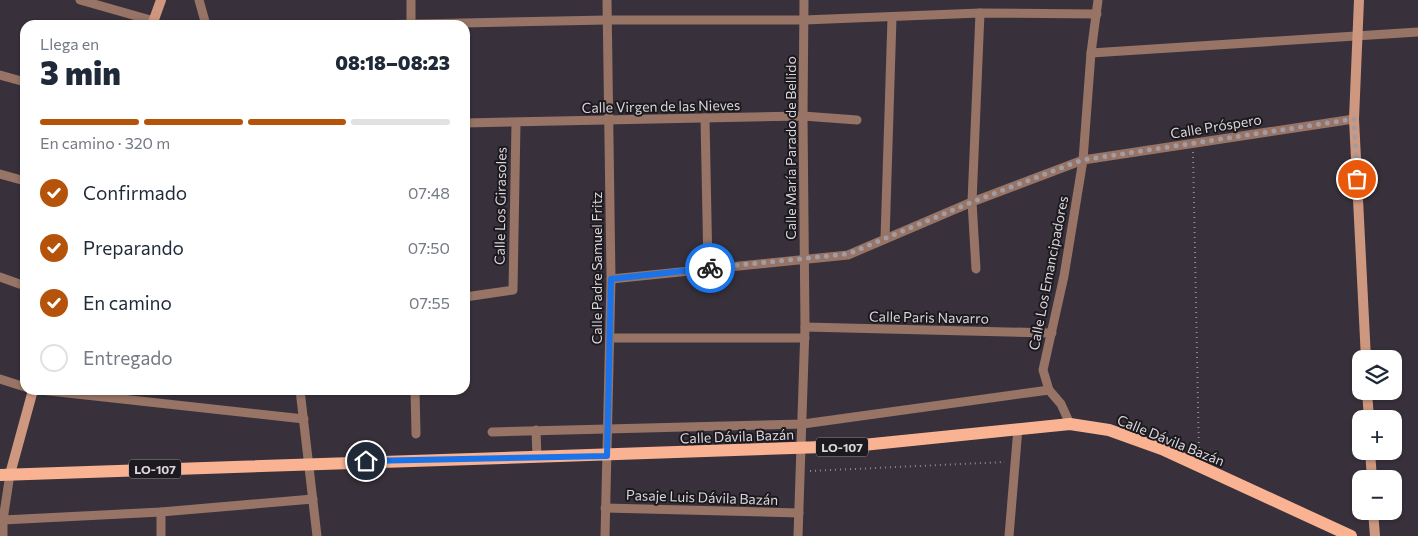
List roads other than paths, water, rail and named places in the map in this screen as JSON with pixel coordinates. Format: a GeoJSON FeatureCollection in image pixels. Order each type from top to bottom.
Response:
{"type":"FeatureCollection","features":[{"type":"Feature","properties":{"kind":"main road","name":"Calle Dávila Bazán"},"geometry":{"type":"LineString","coordinates":[[309,463],[607,456],[802,448],[897,443],[1018,428],[1070,424],[1110,430],[1199,467],[1351,536]]}},
{"type":"Feature","properties":{"kind":"main road","name":"LO-107"},"geometry":{"type":"LineString","coordinates":[[5,474],[309,463]]}},
{"type":"Feature","properties":{"kind":"street"},"geometry":{"type":"LineString","coordinates":[[80,0],[143,20]]}},
{"type":"Feature","properties":{"kind":"street"},"geometry":{"type":"LineString","coordinates":[[154,20],[161,0]]}},
{"type":"Feature","properties":{"kind":"street"},"geometry":{"type":"LineString","coordinates":[[199,0],[205,20]]}},
{"type":"Feature","properties":{"kind":"street"},"geometry":{"type":"LineString","coordinates":[[411,20],[412,0]]}},
{"type":"Feature","properties":{"kind":"street","name":"Calle Padre Samuel Fritz"},"geometry":{"type":"LineString","coordinates":[[605,536],[611,338],[607,0]]}},
{"type":"Feature","properties":{"kind":"street","name":"Calle María Parado de Bellido"},"geometry":{"type":"LineString","coordinates":[[798,536],[805,338],[802,116],[804,0]]}},
{"type":"Feature","properties":{"kind":"street","name":"Calle Los Emancipadores"},"geometry":{"type":"LineString","coordinates":[[1070,424],[1061,404],[1049,390],[1044,370],[1082,160],[1091,53],[1098,0]]}},
{"type":"Feature","properties":{"kind":"street"},"geometry":{"type":"LineString","coordinates":[[1359,0],[1354,119],[1366,350]]}},
{"type":"Feature","properties":{"kind":"street"},"geometry":{"type":"LineString","coordinates":[[470,23],[607,20],[804,20],[980,13],[1097,14]]}},
{"type":"Feature","properties":{"kind":"street"},"geometry":{"type":"LineString","coordinates":[[976,269],[972,202],[980,13]]}},
{"type":"Feature","properties":{"kind":"street"},"geometry":{"type":"LineString","coordinates":[[884,239],[892,18]]}},
{"type":"Feature","properties":{"kind":"street"},"geometry":{"type":"LineString","coordinates":[[1091,53],[1225,46],[1358,34],[1418,32]]}},
{"type":"Feature","properties":{"kind":"street"},"geometry":{"type":"LineString","coordinates":[[0,75],[20,81]]}},
{"type":"Feature","properties":{"kind":"street","name":"Calle Virgen de las Nieves"},"geometry":{"type":"LineString","coordinates":[[470,123],[802,116],[857,120]]}},
{"type":"Feature","properties":{"kind":"street"},"geometry":{"type":"LineString","coordinates":[[705,118],[708,268]]}},
{"type":"Feature","properties":{"kind":"street","name":"Calle Próspero"},"geometry":{"type":"LineString","coordinates":[[611,279],[848,254],[972,202],[1082,160],[1354,119]]}},
{"type":"Feature","properties":{"kind":"street","name":"Calle Los Girasoles"},"geometry":{"type":"LineString","coordinates":[[470,295],[513,290],[516,123]]}},
{"type":"Feature","properties":{"kind":"street"},"geometry":{"type":"LineString","coordinates":[[0,174],[20,180]]}},
{"type":"Feature","properties":{"kind":"street"},"geometry":{"type":"LineString","coordinates":[[0,277],[20,284]]}},
{"type":"Feature","properties":{"kind":"street","name":"Calle Paris Navarro"},"geometry":{"type":"LineString","coordinates":[[805,327],[1052,333]]}},
{"type":"Feature","properties":{"kind":"street"},"geometry":{"type":"LineString","coordinates":[[611,338],[805,338]]}},
{"type":"Feature","properties":{"kind":"street"},"geometry":{"type":"LineString","coordinates":[[0,379],[20,385]]}},
{"type":"Feature","properties":{"kind":"street"},"geometry":{"type":"LineString","coordinates":[[492,432],[608,427],[802,424],[1049,390]]}},
{"type":"Feature","properties":{"kind":"street"},"geometry":{"type":"LineString","coordinates":[[3,536],[1,524],[5,474],[31,395]]}},
{"type":"Feature","properties":{"kind":"street"},"geometry":{"type":"LineString","coordinates":[[86,395],[304,419]]}},
{"type":"Feature","properties":{"kind":"street"},"geometry":{"type":"LineString","coordinates":[[301,395],[317,536]]}},
{"type":"Feature","properties":{"kind":"street"},"geometry":{"type":"LineString","coordinates":[[415,395],[416,434]]}},
{"type":"Feature","properties":{"kind":"street"},"geometry":{"type":"LineString","coordinates":[[1009,536],[1018,428]]}},
{"type":"Feature","properties":{"kind":"street"},"geometry":{"type":"LineString","coordinates":[[536,430],[537,458]]}},
{"type":"Feature","properties":{"kind":"street"},"geometry":{"type":"LineString","coordinates":[[1,524],[313,499]]}},
{"type":"Feature","properties":{"kind":"street","name":"Pasaje Luis Dávila Bazán"},"geometry":{"type":"LineString","coordinates":[[605,508],[798,513]]}},
{"type":"Feature","properties":{"kind":"street"},"geometry":{"type":"LineString","coordinates":[[161,512],[161,536]]}},
{"type":"Feature","properties":{"kind":"street"},"geometry":{"type":"LineString","coordinates":[[1373,520],[1374,536]]}}]}
